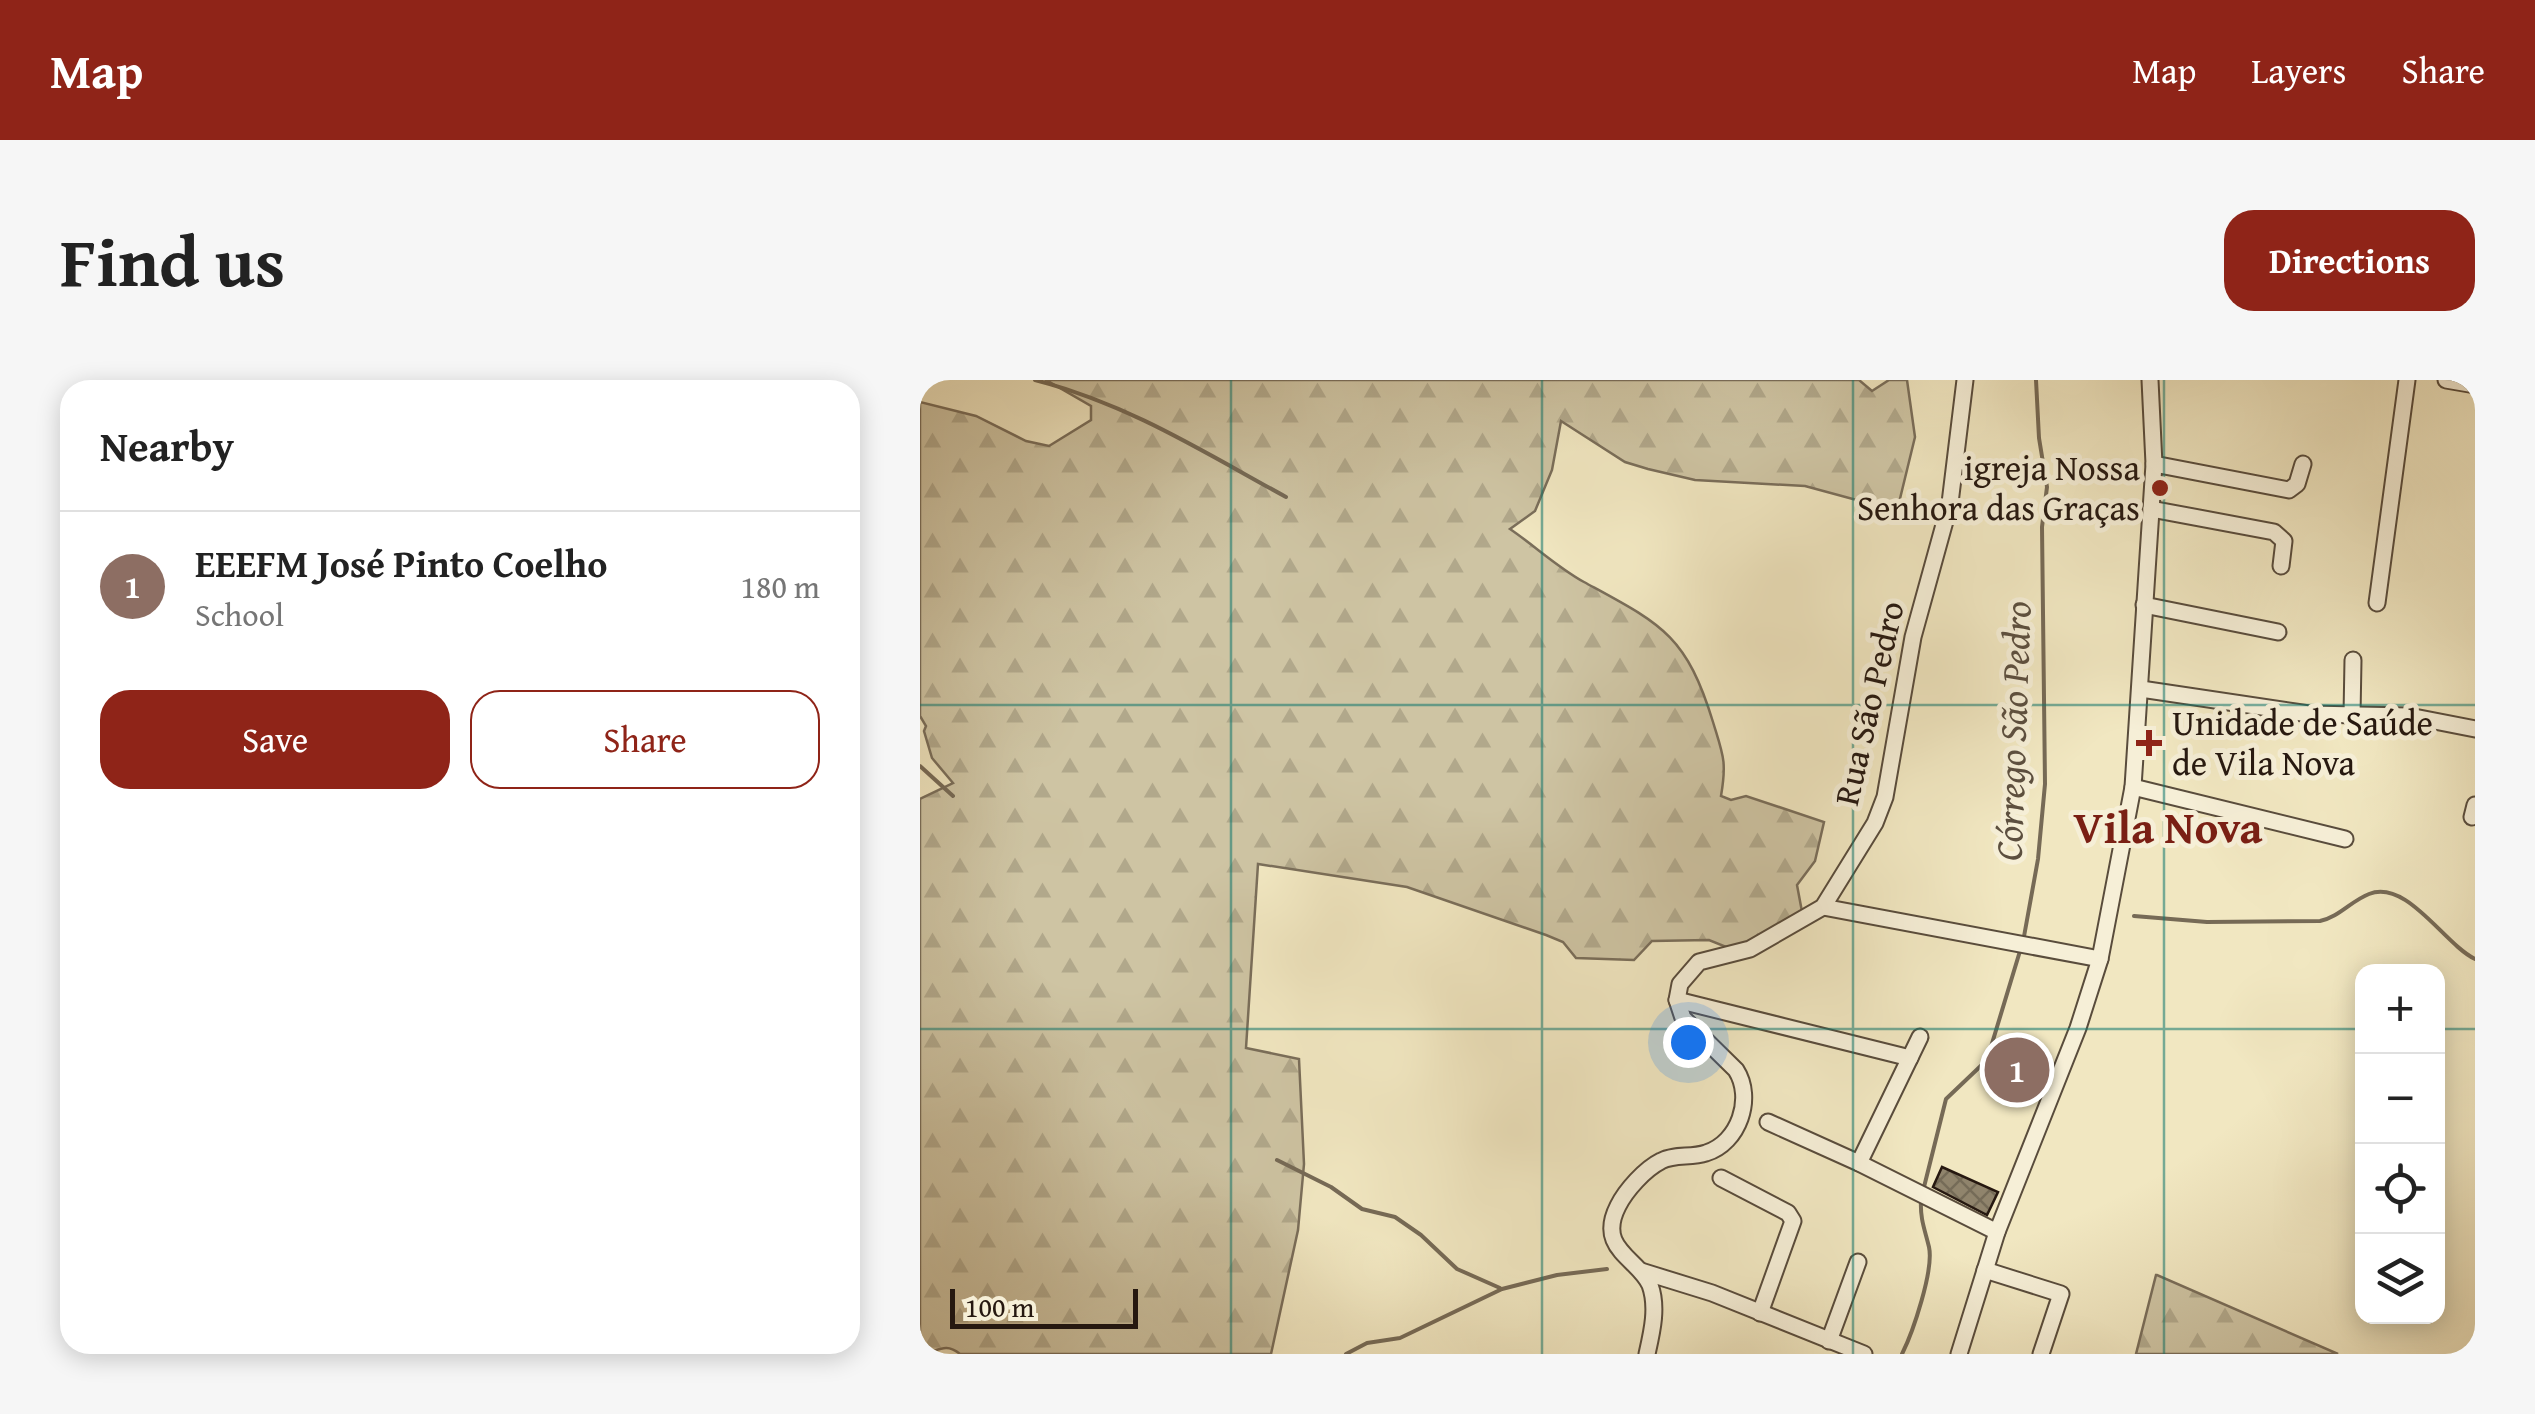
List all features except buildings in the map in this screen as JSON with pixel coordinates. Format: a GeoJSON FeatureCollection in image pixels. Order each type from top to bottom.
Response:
{"type":"FeatureCollection","features":[{"type":"Feature","properties":{"kind":"street","name":"Rua São Pedro"},"geometry":{"type":"LineString","coordinates":[[1677,1000],[1682,978],[1699,962],[1750,949],[1823,907],[1875,823],[1884,798],[1913,637],[1950,503],[1965,380]]}},
{"type":"Feature","properties":{"kind":"street"},"geometry":{"type":"LineString","coordinates":[[1959,1354],[1997,1232],[2078,1028],[2100,959],[2133,788],[2154,464],[2150,380]]}},
{"type":"Feature","properties":{"kind":"street"},"geometry":{"type":"LineString","coordinates":[[2377,603],[2407,380]]}},
{"type":"Feature","properties":{"kind":"street"},"geometry":{"type":"LineString","coordinates":[[2446,380],[2475,385]]}},
{"type":"Feature","properties":{"kind":"street"},"geometry":{"type":"LineString","coordinates":[[2154,464],[2289,490],[2297,484],[2302,464]]}},
{"type":"Feature","properties":{"kind":"street"},"geometry":{"type":"LineString","coordinates":[[2151,508],[2274,532],[2284,541],[2281,566]]}},
{"type":"Feature","properties":{"kind":"street"},"geometry":{"type":"LineString","coordinates":[[2144,604],[2278,632]]}},
{"type":"Feature","properties":{"kind":"street"},"geometry":{"type":"LineString","coordinates":[[2352,716],[2353,660]]}},
{"type":"Feature","properties":{"kind":"street"},"geometry":{"type":"LineString","coordinates":[[2141,688],[2309,714],[2410,716],[2475,730]]}},
{"type":"Feature","properties":{"kind":"street"},"geometry":{"type":"LineString","coordinates":[[2133,788],[2345,840]]}},
{"type":"Feature","properties":{"kind":"street"},"geometry":{"type":"LineString","coordinates":[[1823,907],[2100,959]]}},
{"type":"Feature","properties":{"kind":"street"},"geometry":{"type":"LineString","coordinates":[[1647,1354],[1654,1307],[1649,1282],[1623,1255],[1613,1234],[1619,1204],[1644,1174],[1662,1160],[1704,1154],[1720,1146],[1736,1127],[1745,1102],[1742,1080],[1736,1070],[1682,1018],[1677,1000],[1910,1058]]}},
{"type":"Feature","properties":{"kind":"street"},"geometry":{"type":"LineString","coordinates":[[1860,1163],[1920,1038]]}},
{"type":"Feature","properties":{"kind":"street"},"geometry":{"type":"LineString","coordinates":[[1768,1122],[1997,1232]]}},
{"type":"Feature","properties":{"kind":"street"},"geometry":{"type":"LineString","coordinates":[[1721,1178],[1788,1213],[1793,1221],[1760,1313]]}},
{"type":"Feature","properties":{"kind":"street"},"geometry":{"type":"LineString","coordinates":[[1829,1341],[1858,1262]]}},
{"type":"Feature","properties":{"kind":"street"},"geometry":{"type":"LineString","coordinates":[[1985,1270],[2062,1294],[2041,1354]]}},
{"type":"Feature","properties":{"kind":"street"},"geometry":{"type":"LineString","coordinates":[[1641,1271],[1712,1293],[1864,1354]]}},
{"type":"Feature","properties":{"kind":"green space"},"geometry":{"type":"Polygon","coordinates":[[[1046,380],[1859,380],[1872,391],[1889,380],[1907,380],[1915,437],[1897,511],[1805,486],[1695,480],[1648,469],[1625,462],[1561,421],[1552,470],[1535,511],[1510,529],[1574,576],[1652,622],[1681,650],[1703,692],[1719,743],[1724,766],[1721,796],[1731,800],[1746,796],[1824,822],[1815,861],[1797,885],[1803,917],[1736,951],[1709,940],[1652,941],[1634,960],[1576,958],[1563,942],[1407,887],[1258,864],[1246,1048],[1299,1059],[1304,1164],[1298,1230],[1271,1354],[960,1354],[945,1348],[920,1354],[920,799],[953,783],[932,758],[926,726],[920,716],[920,402],[976,416],[1026,441],[1049,446],[1091,420],[1091,406],[1046,380]]]}},
{"type":"Feature","properties":{"kind":"green space"},"geometry":{"type":"Polygon","coordinates":[[[2157,1275],[2338,1354],[2136,1354],[2157,1275]]]}},
{"type":"Feature","properties":{"kind":"waterway"},"geometry":{"type":"LineString","coordinates":[[1035,380],[1133,415],[1286,497]]}},
{"type":"Feature","properties":{"kind":"waterway","name":"Córrego São Pedro"},"geometry":{"type":"LineString","coordinates":[[2023,942],[2038,859],[2045,784],[2042,527],[2047,487],[2036,380]]}},
{"type":"Feature","properties":{"kind":"waterway"},"geometry":{"type":"LineString","coordinates":[[920,766],[953,796]]}},
{"type":"Feature","properties":{"kind":"waterway"},"geometry":{"type":"LineString","coordinates":[[2134,916],[2207,922],[2320,921],[2369,894],[2383,892],[2411,904],[2475,959]]}},
{"type":"Feature","properties":{"kind":"waterway","name":"Córrego São Pedro"},"geometry":{"type":"LineString","coordinates":[[1923,1191],[1946,1099],[1987,1060],[2020,951]]}},
{"type":"Feature","properties":{"kind":"waterway"},"geometry":{"type":"LineString","coordinates":[[1277,1160],[1331,1187],[1362,1209],[1395,1217],[1457,1269],[1500,1288]]}},
{"type":"Feature","properties":{"kind":"waterway","name":"Córrego São Pedro"},"geometry":{"type":"LineString","coordinates":[[1902,1354],[1917,1317],[1930,1257],[1921,1201]]}},
{"type":"Feature","properties":{"kind":"waterway"},"geometry":{"type":"LineString","coordinates":[[1346,1354],[1367,1343],[1400,1338],[1502,1289],[1557,1275],[1607,1269]]}},
{"type":"Feature","properties":{"kind":"place","name":"igreja Nossa Senhora das Graças"},"geometry":{"type":"Point","coordinates":[2160,488]}},
{"type":"Feature","properties":{"kind":"place","name":"Unidade de Saúde de Vila Nova"},"geometry":{"type":"Point","coordinates":[2149,743]}},
{"type":"Feature","properties":{"kind":"place","name":"EEEFM José Pinto Coelho"},"geometry":{"type":"Point","coordinates":[2017,1070]}},
{"type":"Feature","properties":{"kind":"district","name":"Vila Nova"},"geometry":{"type":"Point","coordinates":[2168,827]}}]}
